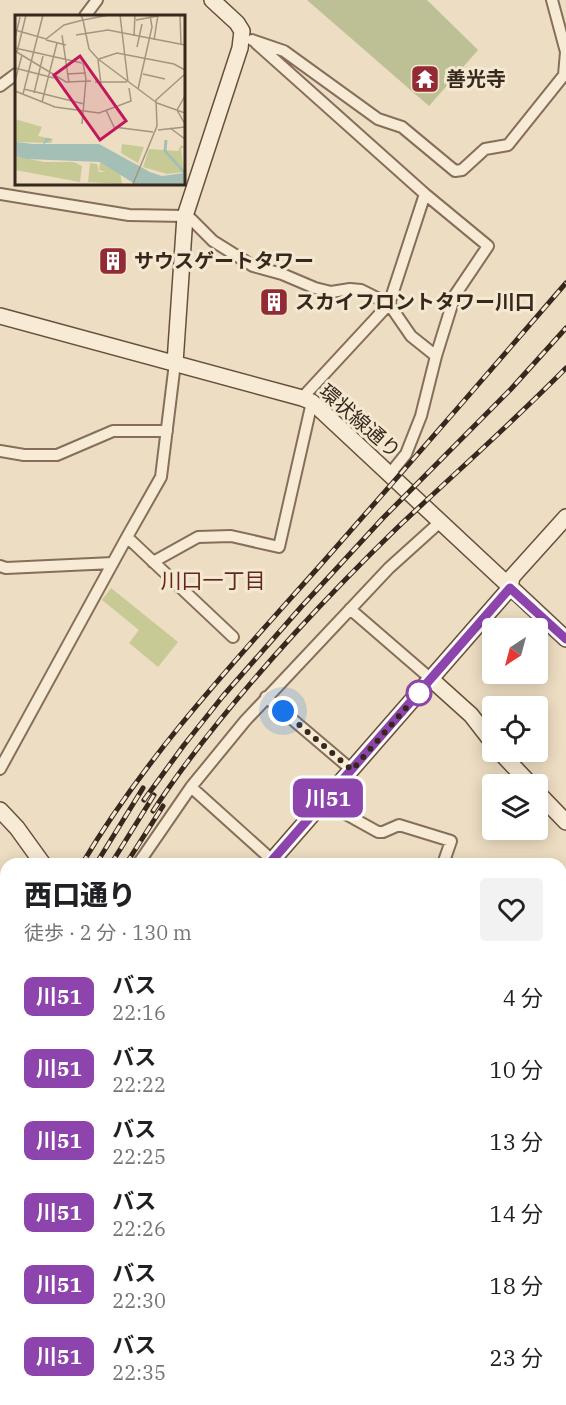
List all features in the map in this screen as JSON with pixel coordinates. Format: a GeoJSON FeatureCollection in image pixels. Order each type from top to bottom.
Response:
{"type":"FeatureCollection","features":[{"type":"Feature","properties":{"kind":"street"},"geometry":{"type":"LineString","coordinates":[[86,15],[97,0]]}},
{"type":"Feature","properties":{"kind":"street"},"geometry":{"type":"LineString","coordinates":[[212,0],[237,22],[247,35],[425,194],[488,246],[455,296],[436,356],[422,416],[406,454],[389,475]]}},
{"type":"Feature","properties":{"kind":"street"},"geometry":{"type":"LineString","coordinates":[[247,35],[284,51],[378,119],[402,127],[454,171],[462,170],[485,149],[508,146],[564,75],[566,52],[552,0]]}},
{"type":"Feature","properties":{"kind":"street"},"geometry":{"type":"LineString","coordinates":[[0,769],[161,477],[175,363],[185,216],[240,48],[247,35]]}},
{"type":"Feature","properties":{"kind":"street"},"geometry":{"type":"LineString","coordinates":[[0,86],[15,75]]}},
{"type":"Feature","properties":{"kind":"street"},"geometry":{"type":"LineString","coordinates":[[0,194],[129,214],[185,216],[213,241],[253,266],[331,292],[350,288],[361,290],[389,304],[411,336],[436,356]]}},
{"type":"Feature","properties":{"kind":"street"},"geometry":{"type":"LineString","coordinates":[[153,562],[198,537],[231,536],[279,547],[307,400],[389,304],[425,194]]}},
{"type":"Feature","properties":{"kind":"street","name":"環状線通り"},"geometry":{"type":"LineString","coordinates":[[0,316],[307,400],[566,639]]}},
{"type":"Feature","properties":{"kind":"street"},"geometry":{"type":"LineString","coordinates":[[0,451],[24,456],[57,455],[113,431],[166,431]]}},
{"type":"Feature","properties":{"kind":"street"},"geometry":{"type":"LineString","coordinates":[[275,858],[510,588],[512,577],[566,517]]}},
{"type":"Feature","properties":{"kind":"street"},"geometry":{"type":"LineString","coordinates":[[142,858],[190,787],[266,697],[389,568],[440,522]]}},
{"type":"Feature","properties":{"kind":"street"},"geometry":{"type":"LineString","coordinates":[[127,537],[233,637]]}},
{"type":"Feature","properties":{"kind":"street"},"geometry":{"type":"LineString","coordinates":[[2,569],[113,563]]}},
{"type":"Feature","properties":{"kind":"street"},"geometry":{"type":"LineString","coordinates":[[350,609],[471,715],[482,729]]}},
{"type":"Feature","properties":{"kind":"street"},"geometry":{"type":"LineString","coordinates":[[266,697],[352,770]]}},
{"type":"Feature","properties":{"kind":"street"},"geometry":{"type":"LineString","coordinates":[[509,762],[521,774]]}},
{"type":"Feature","properties":{"kind":"street"},"geometry":{"type":"LineString","coordinates":[[190,787],[267,858]]}},
{"type":"Feature","properties":{"kind":"street"},"geometry":{"type":"LineString","coordinates":[[324,802],[378,832],[399,825],[451,842],[445,858]]}},
{"type":"Feature","properties":{"kind":"street"},"geometry":{"type":"LineString","coordinates":[[548,803],[566,822]]}},
{"type":"Feature","properties":{"kind":"street"},"geometry":{"type":"LineString","coordinates":[[0,810],[40,858]]}},
{"type":"Feature","properties":{"kind":"green space","name":"善光寺"},"geometry":{"type":"Polygon","coordinates":[[[307,0],[427,0],[478,50],[429,106],[307,0]]]}},
{"type":"Feature","properties":{"kind":"green space"},"geometry":{"type":"Polygon","coordinates":[[[111,588],[178,642],[158,667],[129,643],[139,630],[102,600],[111,588]]]}},
{"type":"Feature","properties":{"kind":"railway"},"geometry":{"type":"LineString","coordinates":[[86,858],[134,786],[192,711],[566,283]]}},
{"type":"Feature","properties":{"kind":"railway"},"geometry":{"type":"LineString","coordinates":[[144,800],[223,696],[302,606],[383,518],[511,389],[566,328]]}},
{"type":"Feature","properties":{"kind":"railway"},"geometry":{"type":"LineString","coordinates":[[153,811],[221,719],[307,620],[397,528],[566,368]]}},
{"type":"Feature","properties":{"kind":"railway"},"geometry":{"type":"LineString","coordinates":[[100,858],[143,788]]}},
{"type":"Feature","properties":{"kind":"railway"},"geometry":{"type":"LineString","coordinates":[[115,858],[154,795]]}},
{"type":"Feature","properties":{"kind":"railway"},"geometry":{"type":"LineString","coordinates":[[130,858],[163,806]]}},
{"type":"Feature","properties":{"kind":"bus line","name":"川51"},"geometry":{"type":"LineString","coordinates":[[274,858],[510,588],[566,639]]}},
{"type":"Feature","properties":{"kind":"place","name":"善光寺"},"geometry":{"type":"Point","coordinates":[425,79]}},
{"type":"Feature","properties":{"kind":"place","name":"サウスゲートタワー"},"geometry":{"type":"Point","coordinates":[113,261]}},
{"type":"Feature","properties":{"kind":"place","name":"スカイフロントタワー川口"},"geometry":{"type":"Point","coordinates":[274,302]}},
{"type":"Feature","properties":{"kind":"district","name":"川口一丁目"},"geometry":{"type":"Point","coordinates":[213,581]}},
{"type":"Feature","properties":{"kind":"route"},"geometry":{"type":"LineString","coordinates":[[283,711],[352,770],[419,693]]}}]}
